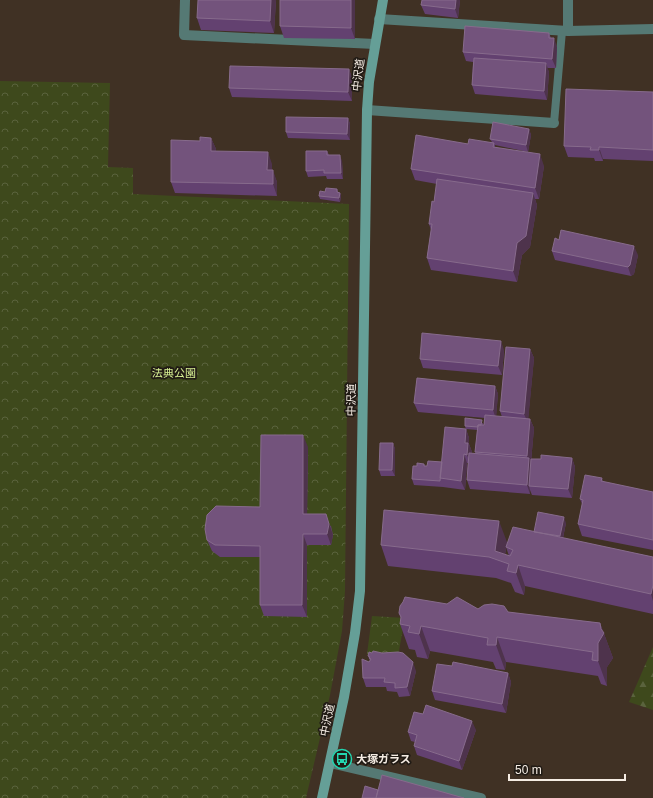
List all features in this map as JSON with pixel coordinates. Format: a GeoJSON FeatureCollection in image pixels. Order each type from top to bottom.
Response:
{"type":"FeatureCollection","features":[{"type":"Feature","properties":{"kind":"street"},"geometry":{"type":"LineString","coordinates":[[185,0],[184,35],[375,44]]}},
{"type":"Feature","properties":{"kind":"street","name":"中沢道"},"geometry":{"type":"LineString","coordinates":[[322,798],[344,697],[355,633],[360,591],[367,110],[369,82],[383,0]]}},
{"type":"Feature","properties":{"kind":"street"},"geometry":{"type":"LineString","coordinates":[[565,31],[568,0]]}},
{"type":"Feature","properties":{"kind":"street"},"geometry":{"type":"LineString","coordinates":[[379,19],[565,31],[653,29]]}},
{"type":"Feature","properties":{"kind":"street"},"geometry":{"type":"LineString","coordinates":[[367,110],[554,123]]}},
{"type":"Feature","properties":{"kind":"street"},"geometry":{"type":"LineString","coordinates":[[330,763],[481,798]]}},
{"type":"Feature","properties":{"kind":"lane"},"geometry":{"type":"LineString","coordinates":[[554,123],[565,31]]}},
{"type":"Feature","properties":{"kind":"green space","name":"法典公園"},"geometry":{"type":"Polygon","coordinates":[[[0,81],[110,83],[108,167],[133,168],[133,194],[349,204],[345,591],[342,631],[330,695],[306,798],[0,798],[0,81]]]}},
{"type":"Feature","properties":{"kind":"green space"},"geometry":{"type":"Polygon","coordinates":[[[372,616],[405,618],[398,656],[367,654],[372,616]]]}},
{"type":"Feature","properties":{"kind":"green space"},"geometry":{"type":"Polygon","coordinates":[[[653,647],[653,710],[629,702],[653,647]]]}},
{"type":"Feature","properties":{"kind":"building"},"geometry":{"type":"Polygon","coordinates":[[[198,0],[271,0],[270,21],[197,18],[198,0]]]}},
{"type":"Feature","properties":{"kind":"building"},"geometry":{"type":"Polygon","coordinates":[[[280,0],[351,0],[351,28],[280,26],[280,0]]]}},
{"type":"Feature","properties":{"kind":"building"},"geometry":{"type":"Polygon","coordinates":[[[422,0],[456,0],[455,9],[421,5],[422,0]]]}},
{"type":"Feature","properties":{"kind":"building"},"geometry":{"type":"Polygon","coordinates":[[[465,26],[549,33],[549,38],[554,38],[552,59],[463,52],[465,26]]]}},
{"type":"Feature","properties":{"kind":"building"},"geometry":{"type":"Polygon","coordinates":[[[474,58],[546,63],[544,91],[472,85],[474,58]]]}},
{"type":"Feature","properties":{"kind":"building"},"geometry":{"type":"Polygon","coordinates":[[[230,66],[349,69],[348,92],[229,88],[230,66]]]}},
{"type":"Feature","properties":{"kind":"building"},"geometry":{"type":"Polygon","coordinates":[[[566,89],[653,92],[653,150],[599,147],[599,150],[590,150],[591,147],[564,146],[566,89]]]}},
{"type":"Feature","properties":{"kind":"building"},"geometry":{"type":"Polygon","coordinates":[[[286,117],[348,118],[347,134],[286,132],[286,117]]]}},
{"type":"Feature","properties":{"kind":"building"},"geometry":{"type":"Polygon","coordinates":[[[493,122],[529,129],[526,145],[490,139],[493,122]]]}},
{"type":"Feature","properties":{"kind":"building"},"geometry":{"type":"Polygon","coordinates":[[[416,135],[468,144],[469,139],[494,143],[493,147],[540,154],[535,188],[411,169],[416,135]]]}},
{"type":"Feature","properties":{"kind":"building"},"geometry":{"type":"Polygon","coordinates":[[[200,137],[211,138],[211,151],[268,152],[267,170],[273,170],[273,184],[171,182],[171,140],[200,141],[200,137]]]}},
{"type":"Feature","properties":{"kind":"building"},"geometry":{"type":"Polygon","coordinates":[[[306,151],[327,151],[327,155],[340,155],[341,173],[324,173],[324,170],[306,171],[306,151]]]}},
{"type":"Feature","properties":{"kind":"building"},"geometry":{"type":"Polygon","coordinates":[[[437,179],[533,193],[526,236],[517,243],[513,271],[427,258],[432,224],[429,224],[437,179]]]}},
{"type":"Feature","properties":{"kind":"building"},"geometry":{"type":"Polygon","coordinates":[[[326,188],[337,189],[337,192],[340,193],[339,198],[319,196],[320,191],[325,192],[326,188]]]}},
{"type":"Feature","properties":{"kind":"building"},"geometry":{"type":"Polygon","coordinates":[[[561,230],[634,246],[630,265],[628,267],[552,251],[555,238],[559,240],[561,230]]]}},
{"type":"Feature","properties":{"kind":"building"},"geometry":{"type":"Polygon","coordinates":[[[422,333],[501,341],[498,366],[420,359],[422,333]]]}},
{"type":"Feature","properties":{"kind":"building"},"geometry":{"type":"Polygon","coordinates":[[[506,347],[530,349],[524,414],[500,411],[506,347]]]}},
{"type":"Feature","properties":{"kind":"building"},"geometry":{"type":"Polygon","coordinates":[[[417,378],[495,386],[493,410],[414,403],[417,378]]]}},
{"type":"Feature","properties":{"kind":"building"},"geometry":{"type":"Polygon","coordinates":[[[485,415],[530,419],[527,456],[475,452],[478,425],[484,425],[485,415]]]}},
{"type":"Feature","properties":{"kind":"building"},"geometry":{"type":"Polygon","coordinates":[[[465,418],[482,420],[481,425],[478,425],[478,427],[465,426],[465,418]]]}},
{"type":"Feature","properties":{"kind":"building"},"geometry":{"type":"Polygon","coordinates":[[[445,427],[466,429],[465,443],[468,443],[467,455],[464,454],[461,481],[440,478],[445,427]]]}},
{"type":"Feature","properties":{"kind":"building"},"geometry":{"type":"Polygon","coordinates":[[[261,435],[303,435],[303,514],[326,514],[329,524],[327,534],[303,534],[302,605],[260,605],[260,546],[215,545],[207,540],[205,529],[207,515],[216,506],[260,507],[261,435]]]}},
{"type":"Feature","properties":{"kind":"building"},"geometry":{"type":"Polygon","coordinates":[[[380,443],[393,443],[392,470],[379,470],[380,443]]]}},
{"type":"Feature","properties":{"kind":"building"},"geometry":{"type":"Polygon","coordinates":[[[469,453],[529,458],[527,485],[467,480],[469,453]]]}},
{"type":"Feature","properties":{"kind":"building"},"geometry":{"type":"Polygon","coordinates":[[[541,455],[572,458],[568,489],[529,486],[531,459],[541,459],[541,455]]]}},
{"type":"Feature","properties":{"kind":"building"},"geometry":{"type":"Polygon","coordinates":[[[428,461],[442,462],[440,481],[412,479],[413,466],[417,466],[417,463],[427,466],[428,461]]]}},
{"type":"Feature","properties":{"kind":"building"},"geometry":{"type":"Polygon","coordinates":[[[585,475],[602,478],[601,481],[653,492],[653,540],[578,524],[583,500],[580,499],[585,475]]]}},
{"type":"Feature","properties":{"kind":"building"},"geometry":{"type":"Polygon","coordinates":[[[384,510],[499,521],[495,551],[510,556],[513,550],[506,547],[513,527],[653,557],[653,585],[651,594],[518,565],[516,573],[507,571],[509,564],[489,557],[381,545],[384,510]]]}},
{"type":"Feature","properties":{"kind":"building"},"geometry":{"type":"Polygon","coordinates":[[[538,512],[564,517],[560,536],[534,532],[538,512]]]}},
{"type":"Feature","properties":{"kind":"building"},"geometry":{"type":"Polygon","coordinates":[[[405,597],[447,604],[457,597],[478,609],[484,605],[492,604],[504,606],[508,612],[600,623],[601,629],[604,633],[598,643],[598,661],[592,660],[593,652],[497,637],[496,645],[487,645],[488,638],[421,626],[419,634],[408,632],[410,626],[400,624],[401,617],[399,613],[400,606],[405,597]]]}},
{"type":"Feature","properties":{"kind":"building"},"geometry":{"type":"Polygon","coordinates":[[[373,651],[382,653],[403,653],[413,662],[407,687],[395,688],[395,683],[384,682],[385,678],[363,678],[362,659],[369,662],[371,659],[368,656],[369,652],[372,653],[373,651]]]}},
{"type":"Feature","properties":{"kind":"building"},"geometry":{"type":"Polygon","coordinates":[[[453,662],[508,673],[502,704],[432,691],[437,664],[452,666],[453,662]]]}},
{"type":"Feature","properties":{"kind":"building"},"geometry":{"type":"Polygon","coordinates":[[[426,705],[472,721],[459,761],[414,746],[417,735],[408,732],[414,712],[423,714],[426,705]]]}},
{"type":"Feature","properties":{"kind":"building"},"geometry":{"type":"Polygon","coordinates":[[[382,775],[464,798],[376,798],[382,775]]]}},
{"type":"Feature","properties":{"kind":"building"},"geometry":{"type":"Polygon","coordinates":[[[365,786],[378,790],[376,798],[362,798],[365,786]]]}},
{"type":"Feature","properties":{"kind":"place","name":"大塚ガラス"},"geometry":{"type":"Point","coordinates":[342,759]}}]}
